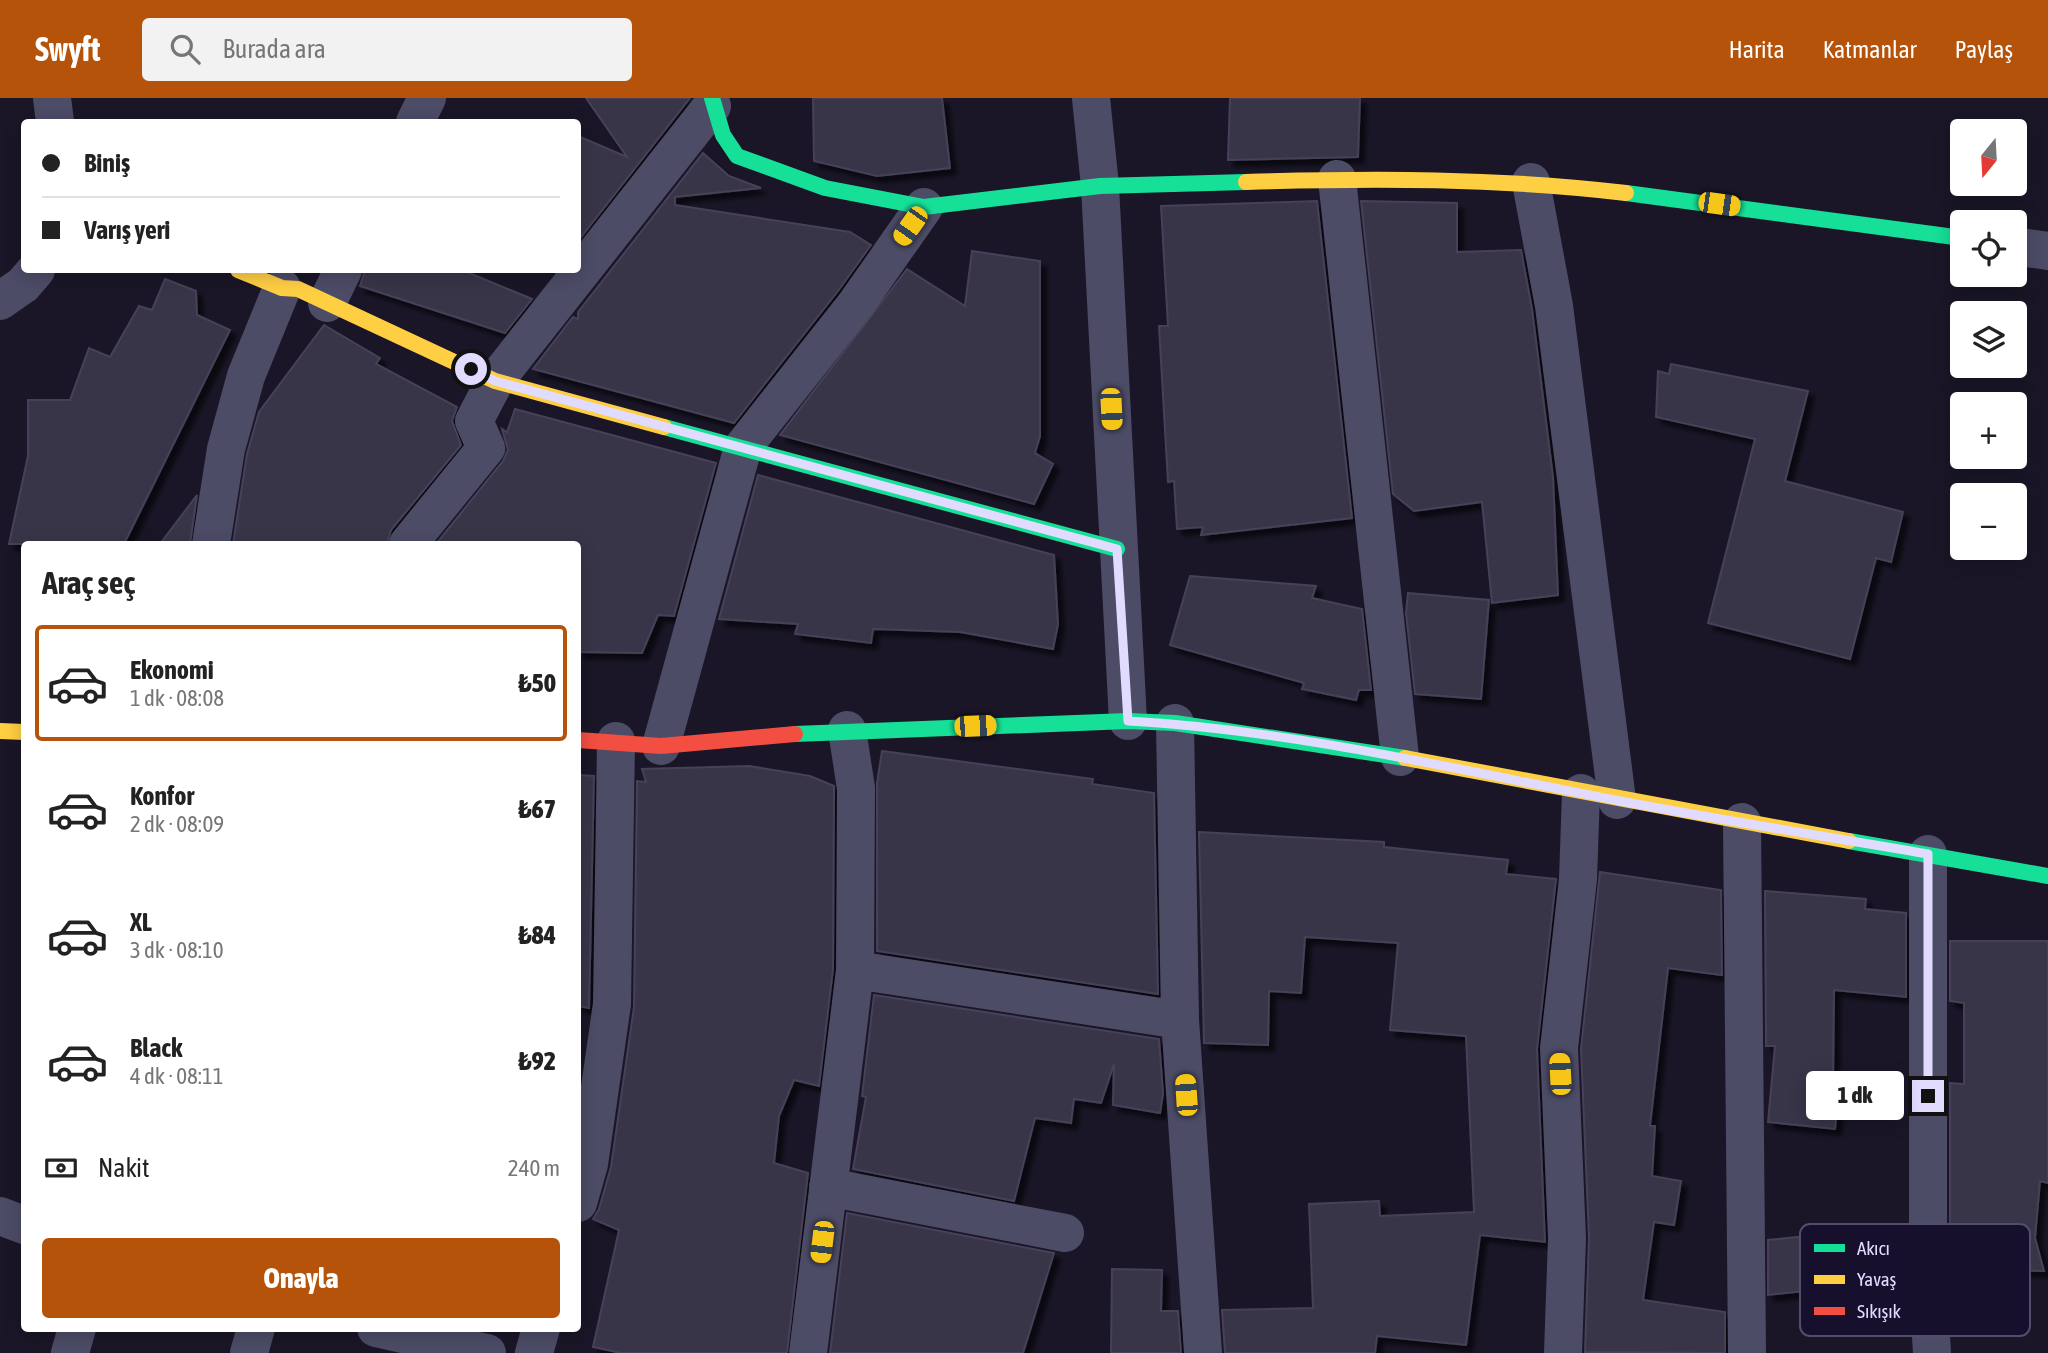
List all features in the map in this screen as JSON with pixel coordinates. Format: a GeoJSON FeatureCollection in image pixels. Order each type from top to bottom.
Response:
{"type":"FeatureCollection","features":[{"type":"Feature","properties":{"kind":"street"},"geometry":{"type":"LineString","coordinates":[[52,98],[55,119]]}},
{"type":"Feature","properties":{"kind":"street"},"geometry":{"type":"LineString","coordinates":[[416,119],[427,98]]}},
{"type":"Feature","properties":{"kind":"street"},"geometry":{"type":"LineString","coordinates":[[1091,98],[1100,186],[1128,721]]}},
{"type":"Feature","properties":{"kind":"street"},"geometry":{"type":"LineString","coordinates":[[712,102],[723,135],[737,156],[825,188],[924,207],[1100,186],[1338,179],[1531,182],[1692,200],[1950,237]]}},
{"type":"Feature","properties":{"kind":"street"},"geometry":{"type":"LineString","coordinates":[[581,270],[712,102]]}},
{"type":"Feature","properties":{"kind":"street"},"geometry":{"type":"LineString","coordinates":[[1338,179],[1400,757]]}},
{"type":"Feature","properties":{"kind":"street"},"geometry":{"type":"LineString","coordinates":[[1531,182],[1554,306],[1599,797],[1578,879],[1559,1048],[1567,1238],[1563,1353]]}},
{"type":"Feature","properties":{"kind":"street"},"geometry":{"type":"LineString","coordinates":[[661,746],[743,447],[856,304],[924,207]]}},
{"type":"Feature","properties":{"kind":"street"},"geometry":{"type":"LineString","coordinates":[[2027,248],[2048,251]]}},
{"type":"Feature","properties":{"kind":"street"},"geometry":{"type":"LineString","coordinates":[[0,300],[23,285],[33,273]]}},
{"type":"Feature","properties":{"kind":"street"},"geometry":{"type":"LineString","coordinates":[[245,273],[282,288],[335,286],[495,381],[1117,549]]}},
{"type":"Feature","properties":{"kind":"street"},"geometry":{"type":"LineString","coordinates":[[410,541],[486,448],[474,421],[495,381],[579,273]]}},
{"type":"Feature","properties":{"kind":"street"},"geometry":{"type":"LineString","coordinates":[[211,541],[226,449],[239,400],[282,288]]}},
{"type":"Feature","properties":{"kind":"street"},"geometry":{"type":"LineString","coordinates":[[581,740],[661,746],[847,730],[1128,721],[1175,723],[1400,757],[1599,797],[2048,876]]}},
{"type":"Feature","properties":{"kind":"street"},"geometry":{"type":"LineString","coordinates":[[1175,723],[1180,1020],[1203,1353]]}},
{"type":"Feature","properties":{"kind":"street"},"geometry":{"type":"LineString","coordinates":[[808,1353],[855,970],[856,788],[847,730]]}},
{"type":"Feature","properties":{"kind":"street"},"geometry":{"type":"LineString","coordinates":[[0,731],[21,732]]}},
{"type":"Feature","properties":{"kind":"street"},"geometry":{"type":"LineString","coordinates":[[581,1192],[589,1164],[612,1003],[616,741]]}},
{"type":"Feature","properties":{"kind":"street"},"geometry":{"type":"LineString","coordinates":[[1742,822],[1747,1353]]}},
{"type":"Feature","properties":{"kind":"street"},"geometry":{"type":"LineString","coordinates":[[1928,854],[1928,1224]]}},
{"type":"Feature","properties":{"kind":"street"},"geometry":{"type":"LineString","coordinates":[[855,970],[1180,1020]]}},
{"type":"Feature","properties":{"kind":"street"},"geometry":{"type":"LineString","coordinates":[[828,1187],[1065,1233]]}},
{"type":"Feature","properties":{"kind":"street"},"geometry":{"type":"LineString","coordinates":[[0,1216],[21,1224]]}},
{"type":"Feature","properties":{"kind":"street"},"geometry":{"type":"LineString","coordinates":[[70,1353],[76,1332]]}},
{"type":"Feature","properties":{"kind":"street"},"geometry":{"type":"LineString","coordinates":[[249,1353],[255,1332]]}},
{"type":"Feature","properties":{"kind":"street"},"geometry":{"type":"LineString","coordinates":[[394,1332],[487,1353]]}},
{"type":"Feature","properties":{"kind":"street"},"geometry":{"type":"LineString","coordinates":[[534,1353],[540,1332]]}},
{"type":"Feature","properties":{"kind":"building"},"geometry":{"type":"Polygon","coordinates":[[[586,98],[690,98],[581,237],[581,137],[627,157],[586,98]]]}},
{"type":"Feature","properties":{"kind":"building"},"geometry":{"type":"Polygon","coordinates":[[[813,98],[942,98],[950,168],[877,176],[814,161],[813,98]]]}},
{"type":"Feature","properties":{"kind":"building"},"geometry":{"type":"Polygon","coordinates":[[[1230,98],[1360,98],[1358,157],[1228,160],[1230,98]]]}},
{"type":"Feature","properties":{"kind":"building"},"geometry":{"type":"Polygon","coordinates":[[[703,153],[729,176],[761,188],[675,197],[675,205],[850,232],[871,245],[734,423],[533,369],[573,317],[578,319],[578,312],[703,153]]]}},
{"type":"Feature","properties":{"kind":"building"},"geometry":{"type":"Polygon","coordinates":[[[1317,201],[1352,518],[1201,535],[1203,527],[1177,529],[1174,481],[1168,482],[1159,326],[1168,326],[1161,206],[1317,201]]]}},
{"type":"Feature","properties":{"kind":"building"},"geometry":{"type":"Polygon","coordinates":[[[1361,201],[1457,203],[1457,252],[1521,250],[1532,309],[1553,477],[1558,595],[1492,603],[1482,502],[1414,511],[1393,494],[1361,201]]]}},
{"type":"Feature","properties":{"kind":"building"},"geometry":{"type":"Polygon","coordinates":[[[972,251],[1040,261],[1040,436],[1035,453],[1053,464],[1034,504],[780,435],[907,269],[965,306],[972,251]]]}},
{"type":"Feature","properties":{"kind":"building"},"geometry":{"type":"Polygon","coordinates":[[[364,273],[469,273],[532,299],[505,333],[360,286],[364,273]]]}},
{"type":"Feature","properties":{"kind":"building"},"geometry":{"type":"Polygon","coordinates":[[[165,279],[196,291],[197,315],[230,330],[125,541],[21,541],[21,544],[9,544],[28,456],[28,400],[70,400],[89,348],[110,357],[139,306],[152,310],[165,279]]]}},
{"type":"Feature","properties":{"kind":"building"},"geometry":{"type":"Polygon","coordinates":[[[324,325],[380,358],[376,364],[457,407],[452,421],[461,445],[391,530],[388,541],[233,541],[247,454],[259,412],[324,325]]]}},
{"type":"Feature","properties":{"kind":"building"},"geometry":{"type":"Polygon","coordinates":[[[1671,364],[1808,391],[1785,481],[1903,512],[1891,562],[1876,558],[1850,659],[1708,623],[1755,439],[1656,417],[1658,371],[1669,374],[1671,364]]]}},
{"type":"Feature","properties":{"kind":"building"},"geometry":{"type":"Polygon","coordinates":[[[515,409],[716,463],[674,616],[658,615],[642,653],[581,652],[581,541],[438,541],[503,461],[508,450],[502,429],[507,432],[515,409]]]}},
{"type":"Feature","properties":{"kind":"building"},"geometry":{"type":"Polygon","coordinates":[[[758,475],[1054,555],[1058,624],[1053,649],[960,632],[873,629],[871,643],[795,634],[798,624],[719,619],[758,475]]]}},
{"type":"Feature","properties":{"kind":"building"},"geometry":{"type":"Polygon","coordinates":[[[197,495],[190,541],[162,541],[197,495]]]}},
{"type":"Feature","properties":{"kind":"building"},"geometry":{"type":"Polygon","coordinates":[[[1190,576],[1316,586],[1312,598],[1362,609],[1371,690],[1359,690],[1356,700],[1302,689],[1304,683],[1170,645],[1190,576]]]}},
{"type":"Feature","properties":{"kind":"building"},"geometry":{"type":"Polygon","coordinates":[[[1408,593],[1489,600],[1481,699],[1415,694],[1406,613],[1408,593]]]}},
{"type":"Feature","properties":{"kind":"building"},"geometry":{"type":"Polygon","coordinates":[[[882,751],[1093,779],[1092,784],[1154,793],[1158,994],[877,951],[877,783],[882,751]]]}},
{"type":"Feature","properties":{"kind":"building"},"geometry":{"type":"Polygon","coordinates":[[[749,766],[810,776],[834,786],[833,969],[819,1086],[794,1080],[779,1116],[774,1163],[808,1173],[787,1353],[621,1353],[593,1347],[619,1230],[593,1219],[599,1209],[611,1167],[634,1007],[637,781],[646,782],[642,769],[749,766]]]}},
{"type":"Feature","properties":{"kind":"building"},"geometry":{"type":"Polygon","coordinates":[[[581,775],[594,776],[589,1008],[581,1007],[581,775]]]}},
{"type":"Feature","properties":{"kind":"building"},"geometry":{"type":"Polygon","coordinates":[[[1199,832],[1384,842],[1384,847],[1508,860],[1506,874],[1556,879],[1537,1049],[1545,1242],[1480,1235],[1466,1345],[1377,1336],[1375,1353],[1225,1353],[1222,1310],[1313,1308],[1309,1204],[1379,1201],[1380,1216],[1474,1212],[1466,1036],[1390,1030],[1398,943],[1305,937],[1301,993],[1269,991],[1268,1045],[1204,1043],[1199,832]]]}},
{"type":"Feature","properties":{"kind":"building"},"geometry":{"type":"Polygon","coordinates":[[[1600,872],[1721,890],[1722,975],[1668,968],[1650,1126],[1655,1126],[1652,1176],[1681,1181],[1674,1225],[1654,1222],[1643,1300],[1725,1312],[1725,1353],[1585,1352],[1589,1237],[1581,1049],[1600,872]]]}},
{"type":"Feature","properties":{"kind":"building"},"geometry":{"type":"Polygon","coordinates":[[[1765,891],[1866,899],[1865,909],[1906,913],[1906,997],[1834,990],[1833,1087],[1839,1087],[1835,1129],[1768,1122],[1775,1046],[1766,1046],[1765,891]]]}},
{"type":"Feature","properties":{"kind":"building"},"geometry":{"type":"Polygon","coordinates":[[[1950,941],[2048,941],[2048,1183],[2040,1181],[2035,1238],[2044,1271],[2030,1271],[2030,1224],[1950,1224],[1950,1083],[1964,1084],[1964,1003],[1950,1001],[1950,941]]]}},
{"type":"Feature","properties":{"kind":"building"},"geometry":{"type":"Polygon","coordinates":[[[874,995],[1159,1039],[1163,1094],[1160,1113],[1113,1105],[1114,1064],[1101,1103],[1074,1099],[1071,1123],[1035,1118],[1014,1201],[853,1169],[866,1097],[862,1096],[874,995]]]}},
{"type":"Feature","properties":{"kind":"building"},"geometry":{"type":"Polygon","coordinates":[[[847,1213],[1054,1253],[1023,1353],[830,1353],[847,1213]]]}},
{"type":"Feature","properties":{"kind":"building"},"geometry":{"type":"Polygon","coordinates":[[[1800,1237],[1800,1292],[1768,1295],[1768,1240],[1800,1237]]]}},
{"type":"Feature","properties":{"kind":"building"},"geometry":{"type":"Polygon","coordinates":[[[1112,1269],[1162,1270],[1161,1311],[1178,1311],[1181,1353],[1111,1353],[1112,1269]]]}},
{"type":"Feature","properties":{"kind":"traffic: fast"},"geometry":{"type":"LineString","coordinates":[[712,98],[723,135],[737,156],[825,188],[924,207],[1100,186],[1246,182]]}},
{"type":"Feature","properties":{"kind":"traffic: fast"},"geometry":{"type":"LineString","coordinates":[[1626,193],[1950,236]]}},
{"type":"Feature","properties":{"kind":"traffic: fast"},"geometry":{"type":"LineString","coordinates":[[664,427],[1117,549]]}},
{"type":"Feature","properties":{"kind":"traffic: fast"},"geometry":{"type":"LineString","coordinates":[[795,734],[1128,721],[1175,723],[1405,758]]}},
{"type":"Feature","properties":{"kind":"traffic: fast"},"geometry":{"type":"LineString","coordinates":[[1849,841],[2048,876]]}},
{"type":"Feature","properties":{"kind":"traffic: slow"},"geometry":{"type":"LineString","coordinates":[[1246,182],[1436,180],[1531,184],[1626,193]]}},
{"type":"Feature","properties":{"kind":"traffic: slow"},"geometry":{"type":"LineString","coordinates":[[245,273],[282,288],[298,289],[495,381],[664,427]]}},
{"type":"Feature","properties":{"kind":"traffic: slow"},"geometry":{"type":"LineString","coordinates":[[0,731],[21,732]]}},
{"type":"Feature","properties":{"kind":"traffic: slow"},"geometry":{"type":"LineString","coordinates":[[1405,758],[1849,841]]}},
{"type":"Feature","properties":{"kind":"traffic: jam"},"geometry":{"type":"LineString","coordinates":[[581,740],[661,746],[795,734]]}},
{"type":"Feature","properties":{"kind":"route"},"geometry":{"type":"LineString","coordinates":[[471,369],[495,381],[1117,549],[1128,721],[1175,723],[1400,757],[1617,800],[1928,854],[1928,1096]]}}]}
